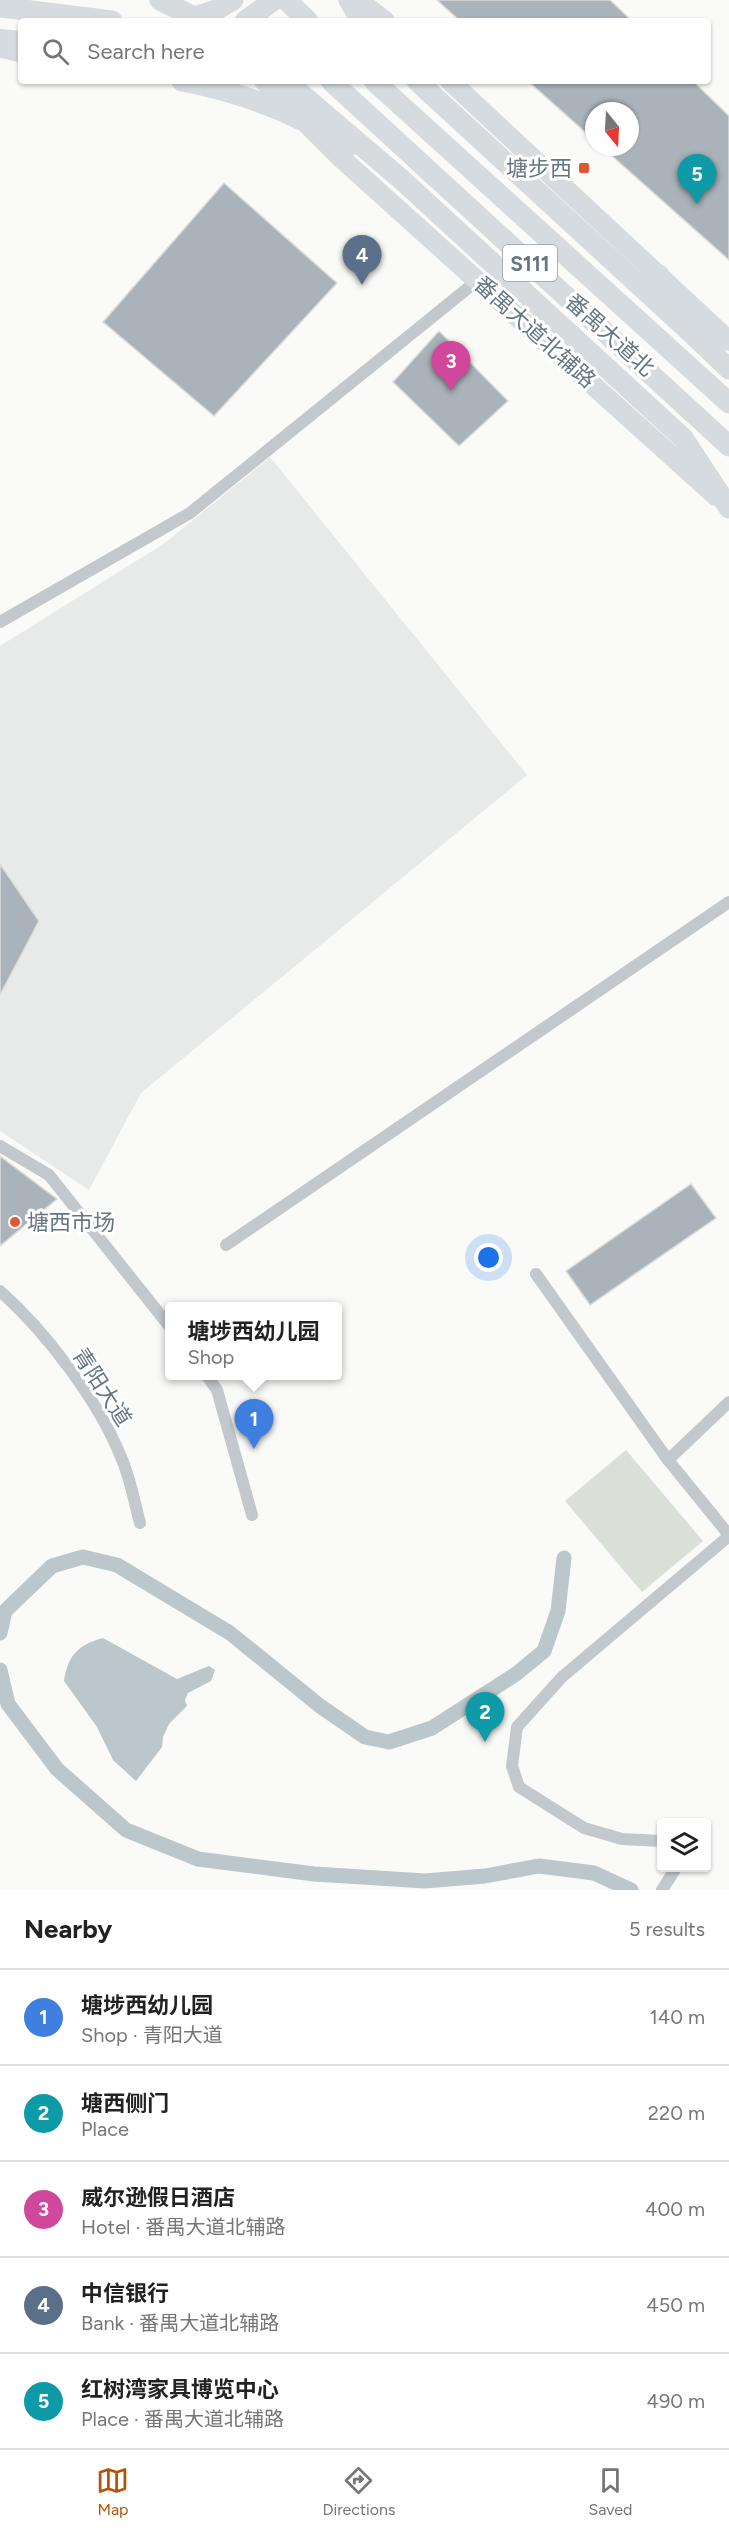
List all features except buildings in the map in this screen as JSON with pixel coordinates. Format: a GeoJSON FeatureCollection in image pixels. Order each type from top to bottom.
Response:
{"type":"FeatureCollection","features":[{"type":"Feature","properties":{"kind":"highway"},"geometry":{"type":"LineString","coordinates":[[5,0],[21,13],[32,18]]}},
{"type":"Feature","properties":{"kind":"highway"},"geometry":{"type":"LineString","coordinates":[[160,0],[197,18]]}},
{"type":"Feature","properties":{"kind":"highway"},"geometry":{"type":"LineString","coordinates":[[191,18],[216,10],[233,0]]}},
{"type":"Feature","properties":{"kind":"highway"},"geometry":{"type":"LineString","coordinates":[[242,0],[261,18]]}},
{"type":"Feature","properties":{"kind":"highway"},"geometry":{"type":"LineString","coordinates":[[249,18],[274,0]]}},
{"type":"Feature","properties":{"kind":"highway"},"geometry":{"type":"LineString","coordinates":[[286,0],[306,18]]}},
{"type":"Feature","properties":{"kind":"highway"},"geometry":{"type":"LineString","coordinates":[[349,0],[373,14]]}},
{"type":"Feature","properties":{"kind":"highway"},"geometry":{"type":"LineString","coordinates":[[0,7],[88,18]]}},
{"type":"Feature","properties":{"kind":"highway"},"geometry":{"type":"LineString","coordinates":[[0,47],[18,51]]}},
{"type":"Feature","properties":{"kind":"highway"},"geometry":{"type":"LineString","coordinates":[[199,84],[283,111],[344,143],[402,180]]}},
{"type":"Feature","properties":{"kind":"highway"},"geometry":{"type":"LineString","coordinates":[[290,84],[402,180],[682,438],[729,508]]}},
{"type":"Feature","properties":{"kind":"highway","name":"番禺大道北"},"geometry":{"type":"LineString","coordinates":[[333,84],[729,446]]}},
{"type":"Feature","properties":{"kind":"highway","name":"番禺大道北"},"geometry":{"type":"LineString","coordinates":[[377,84],[729,403]]}},
{"type":"Feature","properties":{"kind":"highway"},"geometry":{"type":"LineString","coordinates":[[420,84],[729,369]]}},
{"type":"Feature","properties":{"kind":"highway"},"geometry":{"type":"LineString","coordinates":[[658,275],[687,329]]}},
{"type":"Feature","properties":{"kind":"main road"},"geometry":{"type":"LineString","coordinates":[[183,0],[200,18]]}},
{"type":"Feature","properties":{"kind":"main road"},"geometry":{"type":"LineString","coordinates":[[358,0],[373,14]]}},
{"type":"Feature","properties":{"kind":"main road"},"geometry":{"type":"LineString","coordinates":[[0,39],[18,41]]}},
{"type":"Feature","properties":{"kind":"main road"},"geometry":{"type":"LineString","coordinates":[[216,84],[284,121],[340,157]]}},
{"type":"Feature","properties":{"kind":"main road"},"geometry":{"type":"LineString","coordinates":[[267,84],[340,157]]}},
{"type":"Feature","properties":{"kind":"main road"},"geometry":{"type":"LineString","coordinates":[[453,84],[729,341]]}},
{"type":"Feature","properties":{"kind":"main road","name":"番禺大道北辅路"},"geometry":{"type":"LineString","coordinates":[[340,157],[729,508]]}},
{"type":"Feature","properties":{"kind":"street"},"geometry":{"type":"LineString","coordinates":[[0,622],[190,513],[447,302],[478,280]]}},
{"type":"Feature","properties":{"kind":"street"},"geometry":{"type":"LineString","coordinates":[[226,1245],[729,902]]}},
{"type":"Feature","properties":{"kind":"street"},"geometry":{"type":"LineString","coordinates":[[0,1146],[49,1175],[165,1321]]}},
{"type":"Feature","properties":{"kind":"street"},"geometry":{"type":"LineString","coordinates":[[536,1274],[668,1460],[729,1535],[562,1677],[517,1727],[512,1766],[519,1787],[584,1828],[622,1839],[657,1841]]}},
{"type":"Feature","properties":{"kind":"street","name":"青阳大道"},"geometry":{"type":"LineString","coordinates":[[0,1291],[25,1313],[94,1403],[122,1458],[140,1523]]}},
{"type":"Feature","properties":{"kind":"street"},"geometry":{"type":"LineString","coordinates":[[210,1380],[217,1390],[252,1515]]}},
{"type":"Feature","properties":{"kind":"street"},"geometry":{"type":"LineString","coordinates":[[668,1460],[729,1402]]}},
{"type":"Feature","properties":{"kind":"street"},"geometry":{"type":"LineString","coordinates":[[663,1886],[673,1872]]}},
{"type":"Feature","properties":{"kind":"shaded area"},"geometry":{"type":"Polygon","coordinates":[[[270,457],[527,775],[141,1093],[89,1190],[0,1131],[0,646],[165,543],[270,457]]]}},
{"type":"Feature","properties":{"kind":"shaded area"},"geometry":{"type":"Polygon","coordinates":[[[626,1450],[703,1541],[642,1592],[565,1501],[626,1450]]]}},
{"type":"Feature","properties":{"kind":"shaded area"},"geometry":{"type":"Polygon","coordinates":[[[103,1638],[177,1679],[209,1666],[215,1670],[211,1681],[188,1693],[185,1700],[187,1706],[169,1724],[163,1737],[162,1747],[136,1781],[113,1760],[97,1727],[64,1681],[68,1664],[76,1652],[87,1644],[103,1638]]]}},
{"type":"Feature","properties":{"kind":"waterway"},"geometry":{"type":"LineString","coordinates":[[0,1633],[5,1611],[52,1566],[83,1557],[117,1565],[230,1633],[320,1706],[365,1737],[389,1742],[432,1728],[516,1674],[544,1651],[558,1611],[564,1558]]}},
{"type":"Feature","properties":{"kind":"waterway"},"geometry":{"type":"LineString","coordinates":[[0,1670],[8,1704],[57,1769],[126,1830],[198,1859],[314,1874],[425,1881],[485,1876],[539,1866],[594,1873],[631,1890]]}},
{"type":"Feature","properties":{"kind":"place","name":"塘步西"},"geometry":{"type":"Point","coordinates":[584,168]}},
{"type":"Feature","properties":{"kind":"place","name":"红树湾家具博览中心"},"geometry":{"type":"Point","coordinates":[697,204]}},
{"type":"Feature","properties":{"kind":"place","name":"中信银行"},"geometry":{"type":"Point","coordinates":[362,285]}},
{"type":"Feature","properties":{"kind":"place","name":"威尔逊假日酒店"},"geometry":{"type":"Point","coordinates":[451,391]}},
{"type":"Feature","properties":{"kind":"place","name":"塘西市场"},"geometry":{"type":"Point","coordinates":[15,1222]}},
{"type":"Feature","properties":{"kind":"place","name":"塘埗西幼儿园"},"geometry":{"type":"Point","coordinates":[254,1449]}},
{"type":"Feature","properties":{"kind":"place","name":"塘西侧门"},"geometry":{"type":"Point","coordinates":[485,1742]}}]}
